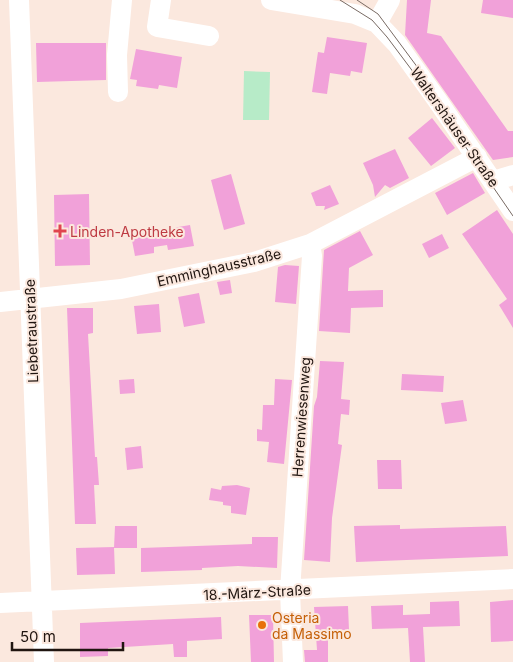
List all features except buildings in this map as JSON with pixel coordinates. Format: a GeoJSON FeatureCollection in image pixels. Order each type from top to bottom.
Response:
{"type":"FeatureCollection","features":[{"type":"Feature","properties":{"kind":"street","name":"Liebetraustraße"},"geometry":{"type":"LineString","coordinates":[[19,0],[44,662]]}},
{"type":"Feature","properties":{"kind":"street"},"geometry":{"type":"LineString","coordinates":[[118,92],[117,55],[122,0]]}},
{"type":"Feature","properties":{"kind":"street"},"geometry":{"type":"LineString","coordinates":[[161,0],[157,28],[209,36]]}},
{"type":"Feature","properties":{"kind":"street"},"geometry":{"type":"LineString","coordinates":[[271,0],[355,14],[377,23],[390,0]]}},
{"type":"Feature","properties":{"kind":"street","name":"Waltershäuser Straße"},"geometry":{"type":"LineString","coordinates":[[356,0],[397,44],[513,211]]}},
{"type":"Feature","properties":{"kind":"street","name":"Emminghausstraße"},"geometry":{"type":"LineString","coordinates":[[0,302],[121,289],[254,262],[310,244],[477,157]]}},
{"type":"Feature","properties":{"kind":"street"},"geometry":{"type":"LineString","coordinates":[[492,181],[513,175]]}},
{"type":"Feature","properties":{"kind":"street","name":"Herrenwiesenweg"},"geometry":{"type":"LineString","coordinates":[[293,662],[290,591],[312,256],[310,244]]}},
{"type":"Feature","properties":{"kind":"street","name":"18.-März-Straße"},"geometry":{"type":"LineString","coordinates":[[0,603],[290,591],[513,579]]}},
{"type":"Feature","properties":{"kind":"green space"},"geometry":{"type":"Polygon","coordinates":[[[244,71],[270,72],[269,120],[243,120],[244,71]]]}},
{"type":"Feature","properties":{"kind":"tram line"},"geometry":{"type":"LineString","coordinates":[[340,0],[372,20],[387,37],[423,85],[513,216]]}},
{"type":"Feature","properties":{"kind":"tram line"},"geometry":{"type":"LineString","coordinates":[[357,0],[378,14],[421,72]]}},
{"type":"Feature","properties":{"kind":"place","name":"Linden-Apotheke"},"geometry":{"type":"Point","coordinates":[60,231]}},
{"type":"Feature","properties":{"kind":"place","name":"Osteria da Massimo"},"geometry":{"type":"Point","coordinates":[262,625]}}]}
